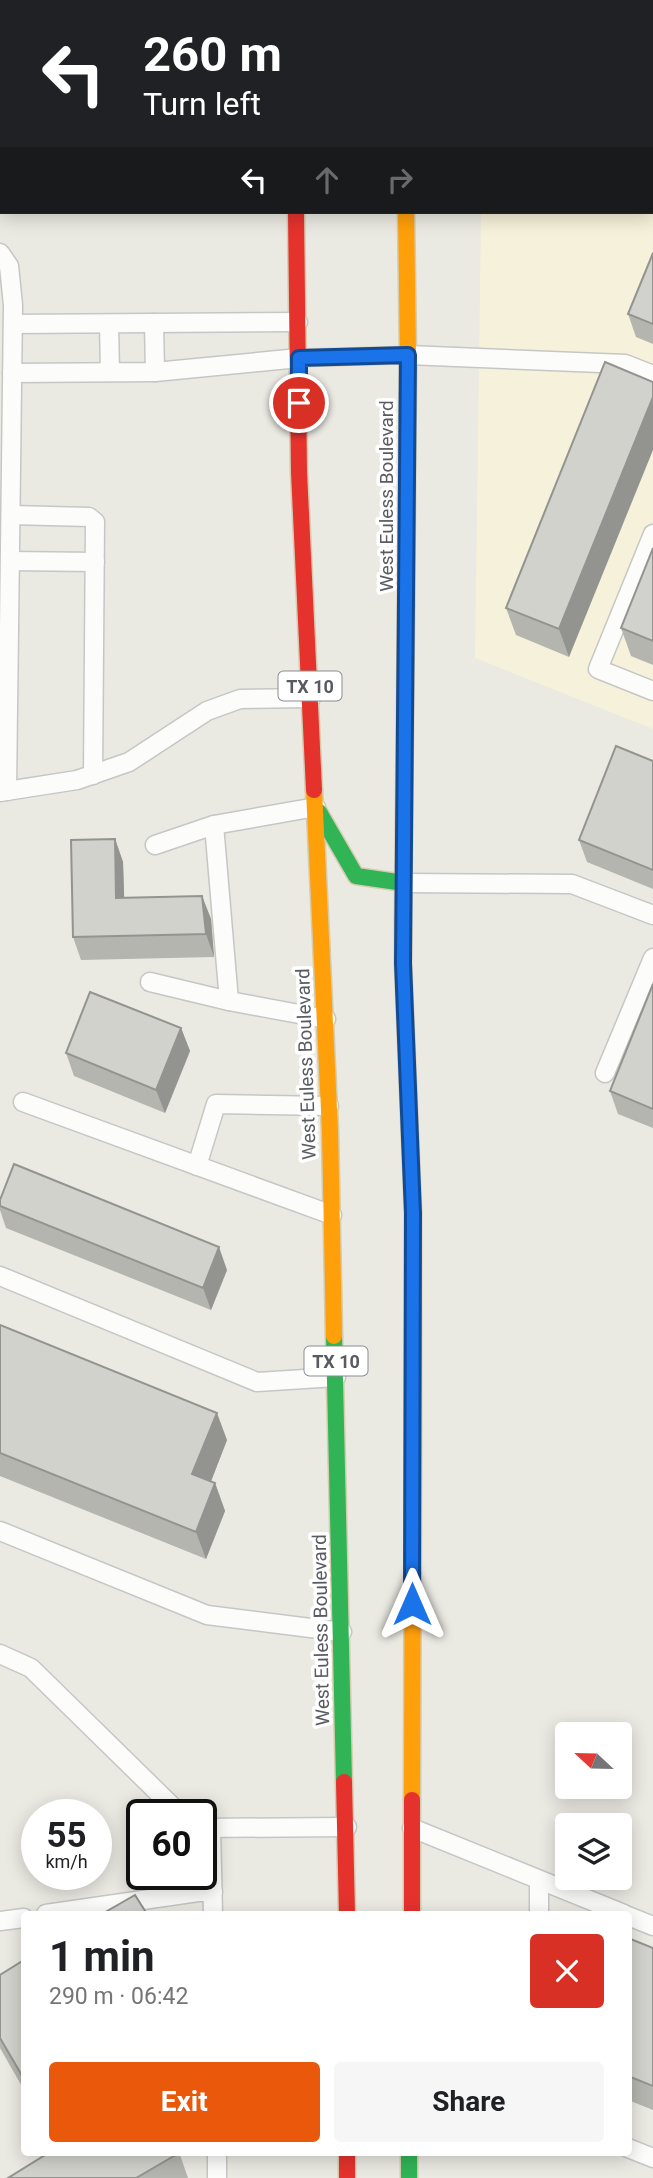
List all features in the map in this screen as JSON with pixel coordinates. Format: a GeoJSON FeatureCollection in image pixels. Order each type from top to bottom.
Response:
{"type":"FeatureCollection","features":[{"type":"Feature","properties":{"kind":"main road","name":"West Euless Boulevard"},"geometry":{"type":"LineString","coordinates":[[296,214],[299,472],[329,1106],[347,1911]]}},
{"type":"Feature","properties":{"kind":"main road","name":"West Euless Boulevard"},"geometry":{"type":"LineString","coordinates":[[407,214],[403,963],[413,1213],[412,1911]]}},
{"type":"Feature","properties":{"kind":"main road"},"geometry":{"type":"LineString","coordinates":[[299,358],[408,355]]}},
{"type":"Feature","properties":{"kind":"main road"},"geometry":{"type":"LineString","coordinates":[[316,807],[356,876],[404,883]]}},
{"type":"Feature","properties":{"kind":"main road"},"geometry":{"type":"LineString","coordinates":[[346,2178],[347,2156]]}},
{"type":"Feature","properties":{"kind":"main road"},"geometry":{"type":"LineString","coordinates":[[409,2156],[409,2178]]}},
{"type":"Feature","properties":{"kind":"lane"},"geometry":{"type":"LineString","coordinates":[[0,253],[9,267],[13,305],[10,561],[3,792],[57,784],[130,762],[207,711],[240,699],[311,698]]}},
{"type":"Feature","properties":{"kind":"lane"},"geometry":{"type":"LineString","coordinates":[[13,324],[298,322]]}},
{"type":"Feature","properties":{"kind":"lane"},"geometry":{"type":"LineString","coordinates":[[154,323],[155,372]]}},
{"type":"Feature","properties":{"kind":"lane"},"geometry":{"type":"LineString","coordinates":[[109,324],[110,372]]}},
{"type":"Feature","properties":{"kind":"lane"},"geometry":{"type":"LineString","coordinates":[[408,355],[625,364],[653,375]]}},
{"type":"Feature","properties":{"kind":"lane"},"geometry":{"type":"LineString","coordinates":[[12,373],[155,372],[299,358]]}},
{"type":"Feature","properties":{"kind":"lane"},"geometry":{"type":"LineString","coordinates":[[10,515],[89,517],[95,522],[93,775]]}},
{"type":"Feature","properties":{"kind":"lane"},"geometry":{"type":"LineString","coordinates":[[653,534],[598,669],[653,691]]}},
{"type":"Feature","properties":{"kind":"lane"},"geometry":{"type":"LineString","coordinates":[[10,561],[95,562]]}},
{"type":"Feature","properties":{"kind":"lane"},"geometry":{"type":"LineString","coordinates":[[155,845],[214,825],[316,807]]}},
{"type":"Feature","properties":{"kind":"lane"},"geometry":{"type":"LineString","coordinates":[[214,825],[229,1001]]}},
{"type":"Feature","properties":{"kind":"lane"},"geometry":{"type":"LineString","coordinates":[[404,883],[572,884],[653,915]]}},
{"type":"Feature","properties":{"kind":"lane"},"geometry":{"type":"LineString","coordinates":[[605,1073],[653,958]]}},
{"type":"Feature","properties":{"kind":"lane"},"geometry":{"type":"LineString","coordinates":[[150,982],[229,1001],[326,1019]]}},
{"type":"Feature","properties":{"kind":"lane"},"geometry":{"type":"LineString","coordinates":[[23,1102],[332,1215]]}},
{"type":"Feature","properties":{"kind":"lane"},"geometry":{"type":"LineString","coordinates":[[197,1166],[216,1104],[329,1106]]}},
{"type":"Feature","properties":{"kind":"lane"},"geometry":{"type":"LineString","coordinates":[[0,1276],[257,1382],[336,1377]]}},
{"type":"Feature","properties":{"kind":"lane"},"geometry":{"type":"LineString","coordinates":[[0,1531],[207,1615],[342,1632]]}},
{"type":"Feature","properties":{"kind":"lane"},"geometry":{"type":"LineString","coordinates":[[0,1654],[31,1668],[165,1799]]}},
{"type":"Feature","properties":{"kind":"lane"},"geometry":{"type":"LineString","coordinates":[[217,1828],[347,1827]]}},
{"type":"Feature","properties":{"kind":"lane"},"geometry":{"type":"LineString","coordinates":[[412,1828],[616,1911]]}},
{"type":"Feature","properties":{"kind":"lane"},"geometry":{"type":"LineString","coordinates":[[539,1880],[539,1911]]}},
{"type":"Feature","properties":{"kind":"lane"},"geometry":{"type":"LineString","coordinates":[[67,1911],[198,1892],[213,1892],[213,1911]]}},
{"type":"Feature","properties":{"kind":"lane"},"geometry":{"type":"LineString","coordinates":[[632,1917],[653,1926]]}},
{"type":"Feature","properties":{"kind":"lane"},"geometry":{"type":"LineString","coordinates":[[0,1921],[21,1918]]}},
{"type":"Feature","properties":{"kind":"lane"},"geometry":{"type":"LineString","coordinates":[[632,2150],[653,2158]]}},
{"type":"Feature","properties":{"kind":"lane"},"geometry":{"type":"LineString","coordinates":[[217,2156],[217,2178]]}},
{"type":"Feature","properties":{"kind":"shaded area"},"geometry":{"type":"Polygon","coordinates":[[[481,214],[653,214],[653,729],[475,658],[481,214]]]}},
{"type":"Feature","properties":{"kind":"building"},"geometry":{"type":"Polygon","coordinates":[[[653,253],[653,324],[628,314],[653,253]]]}},
{"type":"Feature","properties":{"kind":"building"},"geometry":{"type":"Polygon","coordinates":[[[605,362],[653,382],[653,397],[559,629],[506,608],[605,362]]]}},
{"type":"Feature","properties":{"kind":"building"},"geometry":{"type":"Polygon","coordinates":[[[653,548],[653,641],[621,628],[653,548]]]}},
{"type":"Feature","properties":{"kind":"building"},"geometry":{"type":"Polygon","coordinates":[[[616,746],[653,761],[653,870],[579,840],[616,746]]]}},
{"type":"Feature","properties":{"kind":"building"},"geometry":{"type":"Polygon","coordinates":[[[115,839],[116,898],[202,896],[206,934],[73,937],[71,840],[115,839]]]}},
{"type":"Feature","properties":{"kind":"building"},"geometry":{"type":"Polygon","coordinates":[[[653,984],[653,1109],[610,1091],[653,984]]]}},
{"type":"Feature","properties":{"kind":"building"},"geometry":{"type":"Polygon","coordinates":[[[90,992],[181,1028],[156,1090],[66,1053],[90,992]]]}},
{"type":"Feature","properties":{"kind":"building"},"geometry":{"type":"Polygon","coordinates":[[[14,1164],[219,1247],[203,1288],[0,1206],[14,1164]]]}},
{"type":"Feature","properties":{"kind":"building"},"geometry":{"type":"Polygon","coordinates":[[[0,1325],[217,1413],[192,1474],[215,1483],[196,1532],[0,1453],[0,1325]]]}},
{"type":"Feature","properties":{"kind":"building"},"geometry":{"type":"Polygon","coordinates":[[[135,1895],[145,1911],[107,1911],[135,1895]]]}},
{"type":"Feature","properties":{"kind":"building"},"geometry":{"type":"Polygon","coordinates":[[[632,1940],[653,1948],[653,2086],[632,2078],[632,1940]]]}},
{"type":"Feature","properties":{"kind":"building"},"geometry":{"type":"Polygon","coordinates":[[[21,1962],[21,2074],[0,2038],[0,1975],[21,1962]]]}},
{"type":"Feature","properties":{"kind":"building"},"geometry":{"type":"Polygon","coordinates":[[[44,2156],[174,2156],[136,2178],[8,2178],[44,2156]]]}},
{"type":"Feature","properties":{"kind":"traffic: fast"},"geometry":{"type":"LineString","coordinates":[[319,812],[356,876],[404,883]]}},
{"type":"Feature","properties":{"kind":"traffic: fast"},"geometry":{"type":"LineString","coordinates":[[403,920],[413,1213],[413,1445]]}},
{"type":"Feature","properties":{"kind":"traffic: fast"},"geometry":{"type":"LineString","coordinates":[[334,1336],[344,1782]]}},
{"type":"Feature","properties":{"kind":"traffic: fast"},"geometry":{"type":"LineString","coordinates":[[409,2156],[409,2178]]}},
{"type":"Feature","properties":{"kind":"traffic: slow"},"geometry":{"type":"LineString","coordinates":[[406,214],[406,605]]}},
{"type":"Feature","properties":{"kind":"traffic: slow"},"geometry":{"type":"LineString","coordinates":[[299,358],[408,355]]}},
{"type":"Feature","properties":{"kind":"traffic: slow"},"geometry":{"type":"LineString","coordinates":[[314,790],[330,1131],[334,1336]]}},
{"type":"Feature","properties":{"kind":"traffic: slow"},"geometry":{"type":"LineString","coordinates":[[412,1800],[413,1445]]}},
{"type":"Feature","properties":{"kind":"traffic: jam"},"geometry":{"type":"LineString","coordinates":[[296,214],[299,472],[314,790]]}},
{"type":"Feature","properties":{"kind":"traffic: jam"},"geometry":{"type":"LineString","coordinates":[[403,920],[406,605]]}},
{"type":"Feature","properties":{"kind":"traffic: jam"},"geometry":{"type":"LineString","coordinates":[[344,1782],[347,1911]]}},
{"type":"Feature","properties":{"kind":"traffic: jam"},"geometry":{"type":"LineString","coordinates":[[412,1800],[412,1911]]}},
{"type":"Feature","properties":{"kind":"traffic: jam"},"geometry":{"type":"LineString","coordinates":[[347,2156],[347,2178]]}},
{"type":"Feature","properties":{"kind":"route"},"geometry":{"type":"LineString","coordinates":[[299,403],[299,358],[408,355],[403,963],[413,1213],[412,1604]]}}]}
